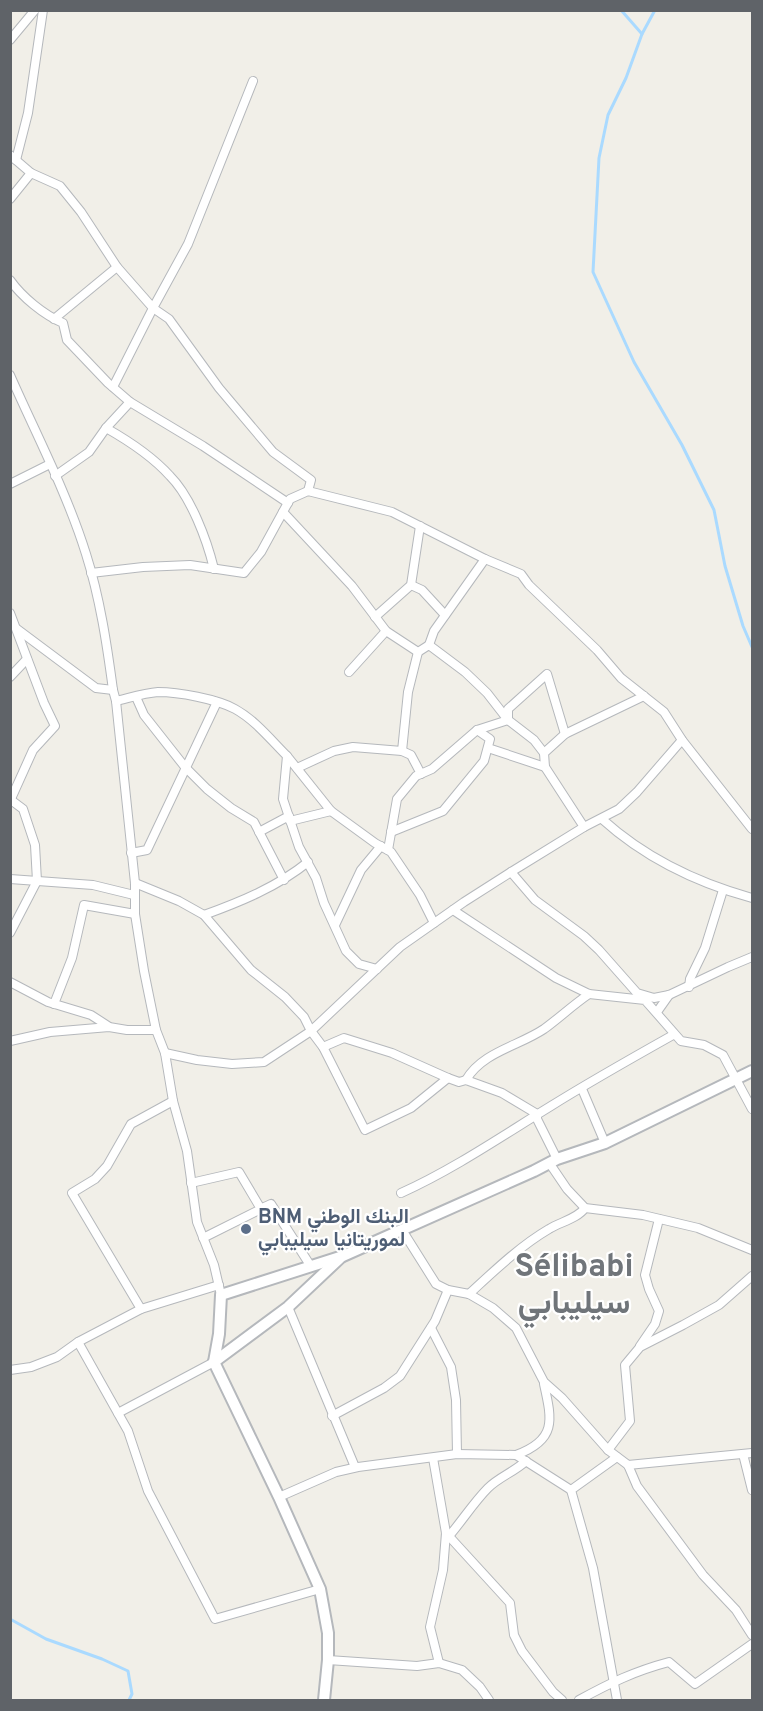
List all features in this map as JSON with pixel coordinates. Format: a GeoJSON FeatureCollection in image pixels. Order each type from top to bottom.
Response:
{"type":"FeatureCollection","features":[{"type":"Feature","properties":{"kind":"street"},"geometry":{"type":"LineString","coordinates":[[10,40],[35,10]]}},
{"type":"Feature","properties":{"kind":"street"},"geometry":{"type":"LineString","coordinates":[[43,10],[28,113],[13,157],[31,173],[60,186],[81,212],[117,267],[153,308],[169,319],[219,388],[273,452],[311,480],[308,491]]}},
{"type":"Feature","properties":{"kind":"street"},"geometry":{"type":"LineString","coordinates":[[112,387],[188,244],[252,81]]}},
{"type":"Feature","properties":{"kind":"street"},"geometry":{"type":"LineString","coordinates":[[10,199],[31,173]]}},
{"type":"Feature","properties":{"kind":"street"},"geometry":{"type":"LineString","coordinates":[[54,319],[117,267]]}},
{"type":"Feature","properties":{"kind":"street"},"geometry":{"type":"LineString","coordinates":[[10,280],[54,319],[63,323],[67,340],[112,387],[130,402],[288,503]]}},
{"type":"Feature","properties":{"kind":"street"},"geometry":{"type":"LineString","coordinates":[[10,375],[74,519],[87,556],[99,605],[116,701],[135,883],[135,914],[156,1030],[165,1053],[172,1101],[187,1151],[197,1222],[214,1265],[220,1290],[219,1334],[214,1362],[320,1589],[328,1633],[324,1701]]}},
{"type":"Feature","properties":{"kind":"street"},"geometry":{"type":"LineString","coordinates":[[55,476],[89,452],[106,428],[130,402]]}},
{"type":"Feature","properties":{"kind":"street"},"geometry":{"type":"LineString","coordinates":[[106,428],[130,442],[172,477],[194,513],[210,550],[214,569]]}},
{"type":"Feature","properties":{"kind":"street"},"geometry":{"type":"LineString","coordinates":[[10,484],[50,464]]}},
{"type":"Feature","properties":{"kind":"street"},"geometry":{"type":"LineString","coordinates":[[91,573],[190,565],[244,573],[261,552],[290,499],[308,491],[392,512],[485,559],[521,574],[529,585],[597,650],[621,678],[664,712],[682,740],[753,829]]}},
{"type":"Feature","properties":{"kind":"street"},"geometry":{"type":"LineString","coordinates":[[283,512],[352,586],[386,631],[418,652]]}},
{"type":"Feature","properties":{"kind":"street"},"geometry":{"type":"LineString","coordinates":[[375,617],[411,585],[420,526]]}},
{"type":"Feature","properties":{"kind":"street"},"geometry":{"type":"LineString","coordinates":[[402,751],[408,692],[418,652],[429,645],[434,631],[485,559]]}},
{"type":"Feature","properties":{"kind":"street"},"geometry":{"type":"LineString","coordinates":[[411,585],[422,590],[445,615]]}},
{"type":"Feature","properties":{"kind":"street"},"geometry":{"type":"LineString","coordinates":[[10,613],[55,726],[33,750],[13,785],[11,801],[23,809],[35,845],[37,882],[10,933]]}},
{"type":"Feature","properties":{"kind":"street"},"geometry":{"type":"LineString","coordinates":[[10,624],[96,688],[113,690]]}},
{"type":"Feature","properties":{"kind":"street"},"geometry":{"type":"LineString","coordinates":[[349,672],[386,631]]}},
{"type":"Feature","properties":{"kind":"street"},"geometry":{"type":"LineString","coordinates":[[429,645],[465,672],[487,693],[508,720],[534,740],[544,753],[545,767],[584,827]]}},
{"type":"Feature","properties":{"kind":"street"},"geometry":{"type":"LineString","coordinates":[[10,677],[27,659]]}},
{"type":"Feature","properties":{"kind":"street"},"geometry":{"type":"LineString","coordinates":[[508,720],[508,709],[547,674],[565,734]]}},
{"type":"Feature","properties":{"kind":"street"},"geometry":{"type":"LineString","coordinates":[[116,701],[156,692],[180,694],[234,708],[248,718],[288,756],[331,811],[391,852],[420,895],[434,923]]}},
{"type":"Feature","properties":{"kind":"street"},"geometry":{"type":"LineString","coordinates":[[544,753],[565,734],[644,696]]}},
{"type":"Feature","properties":{"kind":"street"},"geometry":{"type":"LineString","coordinates":[[136,697],[144,715],[185,767],[207,789],[254,822],[285,880]]}},
{"type":"Feature","properties":{"kind":"street"},"geometry":{"type":"LineString","coordinates":[[131,853],[147,850],[217,702]]}},
{"type":"Feature","properties":{"kind":"street"},"geometry":{"type":"LineString","coordinates":[[335,924],[361,870],[384,848],[391,832],[398,799],[416,776],[432,769],[477,730],[508,720]]}},
{"type":"Feature","properties":{"kind":"street"},"geometry":{"type":"LineString","coordinates":[[391,832],[443,811],[484,761],[490,740],[477,730]]}},
{"type":"Feature","properties":{"kind":"street"},"geometry":{"type":"LineString","coordinates":[[165,1053],[232,1064],[264,1062],[311,1031],[400,947],[511,872],[584,827],[619,809],[637,792],[682,740]]}},
{"type":"Feature","properties":{"kind":"street"},"geometry":{"type":"LineString","coordinates":[[297,768],[334,752],[353,747],[402,751],[411,754],[421,774]]}},
{"type":"Feature","properties":{"kind":"street"},"geometry":{"type":"LineString","coordinates":[[488,748],[545,767]]}},
{"type":"Feature","properties":{"kind":"street"},"geometry":{"type":"LineString","coordinates":[[288,756],[283,799],[299,847],[316,878],[324,903],[346,951],[359,964],[377,969]]}},
{"type":"Feature","properties":{"kind":"street"},"geometry":{"type":"LineString","coordinates":[[259,832],[290,818],[331,811]]}},
{"type":"Feature","properties":{"kind":"street"},"geometry":{"type":"LineString","coordinates":[[602,819],[622,837],[664,863],[723,890],[753,898]]}},
{"type":"Feature","properties":{"kind":"street"},"geometry":{"type":"LineString","coordinates":[[204,915],[232,905],[285,880],[308,862]]}},
{"type":"Feature","properties":{"kind":"street"},"geometry":{"type":"LineString","coordinates":[[511,872],[535,900],[599,950],[635,995],[645,1000],[657,1012],[673,1035],[681,1041],[704,1045],[723,1055],[753,1109]]}},
{"type":"Feature","properties":{"kind":"street"},"geometry":{"type":"LineString","coordinates":[[10,879],[93,885],[134,895]]}},
{"type":"Feature","properties":{"kind":"street"},"geometry":{"type":"LineString","coordinates":[[135,883],[179,901],[204,915],[251,970],[285,997],[304,1017],[323,1047],[365,1130],[411,1108],[448,1078]]}},
{"type":"Feature","properties":{"kind":"street"},"geometry":{"type":"LineString","coordinates":[[689,987],[690,979],[701,961],[723,890]]}},
{"type":"Feature","properties":{"kind":"street"},"geometry":{"type":"LineString","coordinates":[[54,1004],[72,958],[84,905],[135,914]]}},
{"type":"Feature","properties":{"kind":"street"},"geometry":{"type":"LineString","coordinates":[[453,910],[556,978],[589,994],[635,995],[654,998],[669,995],[753,957]]}},
{"type":"Feature","properties":{"kind":"street"},"geometry":{"type":"LineString","coordinates":[[10,982],[54,1004],[91,1015],[109,1027]]}},
{"type":"Feature","properties":{"kind":"street"},"geometry":{"type":"LineString","coordinates":[[466,1080],[472,1070],[487,1059],[544,1029],[589,994]]}},
{"type":"Feature","properties":{"kind":"street"},"geometry":{"type":"LineString","coordinates":[[657,1012],[669,995]]}},
{"type":"Feature","properties":{"kind":"street"},"geometry":{"type":"LineString","coordinates":[[10,1041],[50,1032],[109,1027],[127,1030],[156,1030]]}},
{"type":"Feature","properties":{"kind":"street"},"geometry":{"type":"LineString","coordinates":[[401,1193],[438,1175],[673,1035]]}},
{"type":"Feature","properties":{"kind":"street"},"geometry":{"type":"LineString","coordinates":[[323,1047],[344,1038],[392,1053],[448,1078],[459,1082],[466,1080],[502,1093],[537,1114]]}},
{"type":"Feature","properties":{"kind":"street"},"geometry":{"type":"LineString","coordinates":[[10,1370],[31,1367],[57,1357],[78,1342],[141,1309],[343,1256],[554,1162],[605,1143],[753,1071]]}},
{"type":"Feature","properties":{"kind":"street"},"geometry":{"type":"LineString","coordinates":[[582,1089],[605,1143]]}},
{"type":"Feature","properties":{"kind":"street"},"geometry":{"type":"LineString","coordinates":[[141,1309],[72,1193],[95,1179],[107,1166],[132,1124],[172,1101]]}},
{"type":"Feature","properties":{"kind":"street"},"geometry":{"type":"LineString","coordinates":[[537,1114],[554,1162],[567,1189],[585,1208],[659,1219],[707,1231],[753,1250]]}},
{"type":"Feature","properties":{"kind":"street"},"geometry":{"type":"LineString","coordinates":[[191,1183],[239,1173],[260,1209]]}},
{"type":"Feature","properties":{"kind":"street"},"geometry":{"type":"LineString","coordinates":[[203,1238],[271,1204],[309,1266]]}},
{"type":"Feature","properties":{"kind":"street"},"geometry":{"type":"LineString","coordinates":[[469,1294],[493,1272],[548,1230],[581,1213],[585,1208]]}},
{"type":"Feature","properties":{"kind":"street"},"geometry":{"type":"LineString","coordinates":[[608,1450],[630,1421],[625,1365],[655,1324],[659,1311],[645,1275],[659,1219]]}},
{"type":"Feature","properties":{"kind":"street"},"geometry":{"type":"LineString","coordinates":[[279,1497],[336,1472],[355,1467],[457,1454],[516,1455],[532,1448],[542,1439],[551,1424],[544,1382],[516,1328],[493,1308],[469,1294],[448,1290],[436,1284],[402,1230]]}},
{"type":"Feature","properties":{"kind":"street"},"geometry":{"type":"LineString","coordinates":[[118,1413],[214,1362],[288,1306],[343,1256]]}},
{"type":"Feature","properties":{"kind":"street"},"geometry":{"type":"LineString","coordinates":[[640,1347],[718,1305],[753,1276]]}},
{"type":"Feature","properties":{"kind":"street"},"geometry":{"type":"LineString","coordinates":[[332,1416],[384,1388],[400,1376],[431,1328],[448,1290]]}},
{"type":"Feature","properties":{"kind":"street"},"geometry":{"type":"LineString","coordinates":[[288,1306],[355,1467]]}},
{"type":"Feature","properties":{"kind":"street"},"geometry":{"type":"LineString","coordinates":[[431,1328],[451,1367],[456,1400],[457,1454]]}},
{"type":"Feature","properties":{"kind":"street"},"geometry":{"type":"LineString","coordinates":[[78,1342],[128,1431],[148,1491],[215,1619],[320,1589]]}},
{"type":"Feature","properties":{"kind":"street"},"geometry":{"type":"LineString","coordinates":[[544,1382],[562,1398],[608,1450],[628,1465],[637,1486],[703,1575],[736,1610],[752,1634]]}},
{"type":"Feature","properties":{"kind":"street"},"geometry":{"type":"LineString","coordinates":[[628,1465],[753,1453]]}},
{"type":"Feature","properties":{"kind":"street"},"geometry":{"type":"LineString","coordinates":[[743,1454],[753,1490]]}},
{"type":"Feature","properties":{"kind":"street"},"geometry":{"type":"LineString","coordinates":[[516,1455],[571,1490],[593,1568],[617,1701]]}},
{"type":"Feature","properties":{"kind":"street"},"geometry":{"type":"LineString","coordinates":[[571,1490],[616,1457]]}},
{"type":"Feature","properties":{"kind":"street"},"geometry":{"type":"LineString","coordinates":[[434,1458],[447,1535],[443,1570],[430,1627],[439,1663]]}},
{"type":"Feature","properties":{"kind":"street"},"geometry":{"type":"LineString","coordinates":[[447,1535],[487,1489],[526,1461]]}},
{"type":"Feature","properties":{"kind":"street"},"geometry":{"type":"LineString","coordinates":[[447,1535],[510,1603],[514,1635],[522,1651],[562,1701]]}},
{"type":"Feature","properties":{"kind":"street"},"geometry":{"type":"LineString","coordinates":[[579,1701],[637,1671],[669,1662],[695,1684],[753,1644]]}},
{"type":"Feature","properties":{"kind":"street"},"geometry":{"type":"LineString","coordinates":[[328,1660],[417,1666],[439,1663],[462,1670],[480,1687],[489,1701]]}},
{"type":"Feature","properties":{"kind":"waterway"},"geometry":{"type":"LineString","coordinates":[[621,10],[642,34]]}},
{"type":"Feature","properties":{"kind":"waterway"},"geometry":{"type":"LineString","coordinates":[[655,10],[642,34],[626,78],[608,115],[599,158],[593,272],[634,362],[682,445],[714,510],[725,566],[743,626],[752,647]]}},
{"type":"Feature","properties":{"kind":"waterway"},"geometry":{"type":"LineString","coordinates":[[10,1619],[46,1639],[128,1671],[132,1694],[129,1700]]}},
{"type":"Feature","properties":{"kind":"place","name":"BNM البنك الوطني لموريتانيا سيليبابي"},"geometry":{"type":"Point","coordinates":[246,1229]}},
{"type":"Feature","properties":{"kind":"district","name":"Sélibabi سيليبابي"},"geometry":{"type":"Point","coordinates":[574,1286]}}]}
